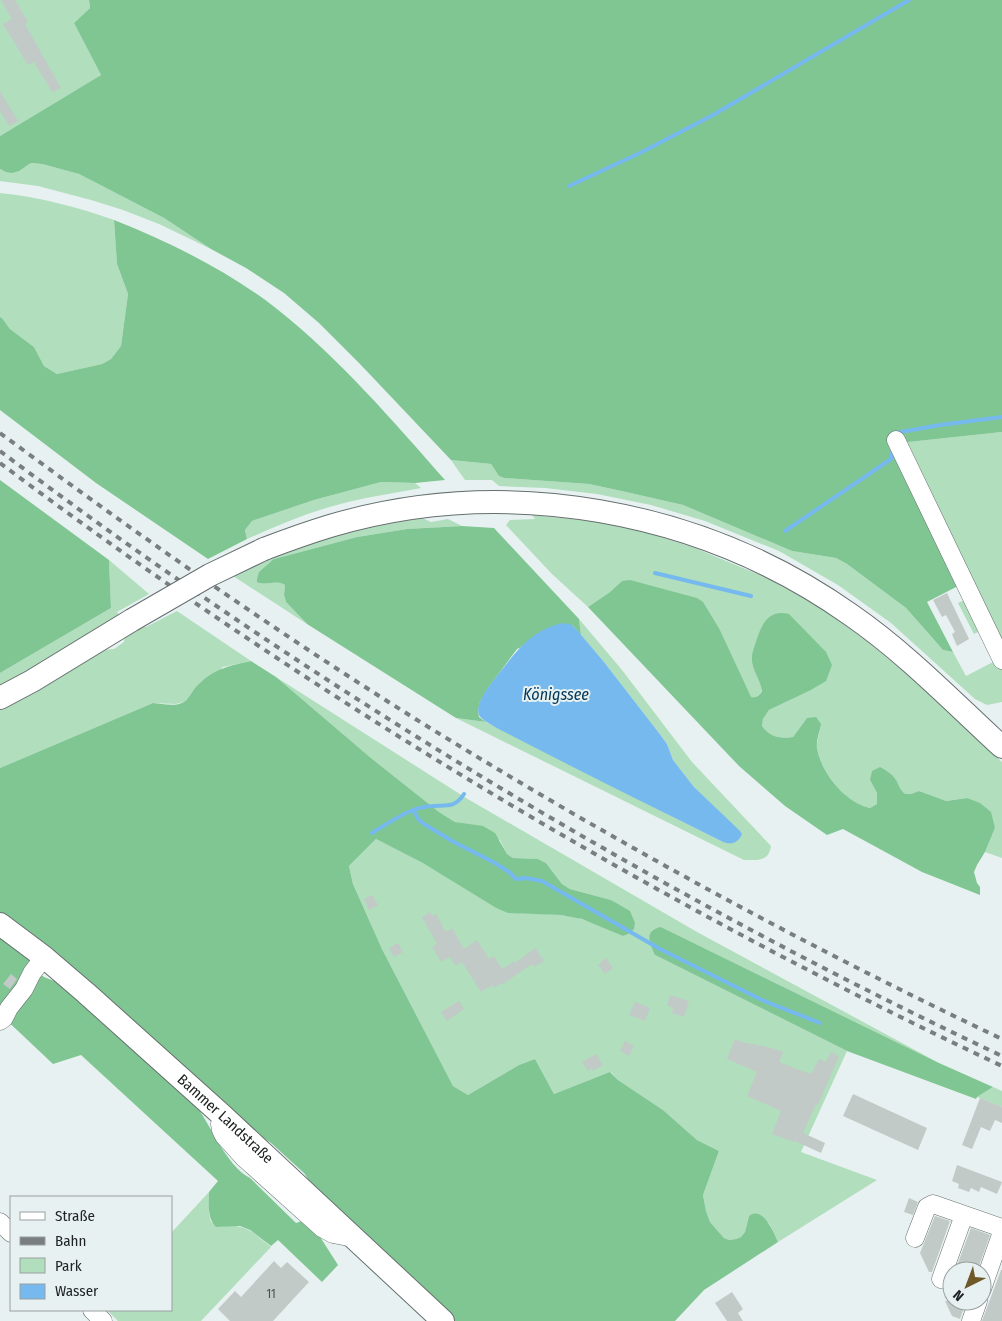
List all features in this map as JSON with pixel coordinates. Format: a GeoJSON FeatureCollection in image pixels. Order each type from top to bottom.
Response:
{"type":"FeatureCollection","features":[{"type":"Feature","properties":{"kind":"main road"},"geometry":{"type":"LineString","coordinates":[[0,698],[32,681],[210,575],[264,549],[359,518],[441,505],[478,502],[518,502],[584,508],[658,523],[716,542],[777,570],[824,597],[873,631],[917,668],[1002,747]]}},
{"type":"Feature","properties":{"kind":"main road","name":"Bammer Landstraße"},"geometry":{"type":"LineString","coordinates":[[0,924],[44,957],[86,993],[223,1116],[441,1320]]}},
{"type":"Feature","properties":{"kind":"lane"},"geometry":{"type":"LineString","coordinates":[[896,440],[1002,660]]}},
{"type":"Feature","properties":{"kind":"lane"},"geometry":{"type":"LineString","coordinates":[[0,1021],[24,989],[32,973],[44,957]]}},
{"type":"Feature","properties":{"kind":"lane"},"geometry":{"type":"LineString","coordinates":[[915,1238],[926,1208],[933,1204],[1002,1228]]}},
{"type":"Feature","properties":{"kind":"lane"},"geometry":{"type":"LineString","coordinates":[[941,1279],[964,1215]]}},
{"type":"Feature","properties":{"kind":"lane"},"geometry":{"type":"LineString","coordinates":[[0,1222],[10,1232]]}},
{"type":"Feature","properties":{"kind":"lane"},"geometry":{"type":"LineString","coordinates":[[992,1261],[1002,1232]]}},
{"type":"Feature","properties":{"kind":"lane"},"geometry":{"type":"LineString","coordinates":[[93,1311],[103,1321]]}},
{"type":"Feature","properties":{"kind":"green space"},"geometry":{"type":"Polygon","coordinates":[[[0,0],[89,0],[90,8],[74,23],[101,75],[0,136],[0,0]]]}},
{"type":"Feature","properties":{"kind":"green space"},"geometry":{"type":"Polygon","coordinates":[[[89,0],[1002,0],[1002,432],[899,443],[960,585],[927,602],[953,652],[943,650],[906,608],[847,564],[836,558],[792,551],[683,505],[589,484],[504,478],[499,476],[491,464],[451,460],[319,323],[284,293],[246,268],[211,249],[164,218],[79,174],[31,163],[12,173],[0,169],[0,136],[101,75],[74,23],[90,8],[89,0]]]}},
{"type":"Feature","properties":{"kind":"green space"},"geometry":{"type":"Polygon","coordinates":[[[31,163],[79,174],[164,218],[211,249],[159,224],[123,210],[38,186],[0,181],[0,169],[8,172],[16,171],[31,163]]]}},
{"type":"Feature","properties":{"kind":"green space"},"geometry":{"type":"Polygon","coordinates":[[[0,193],[58,203],[114,220],[117,264],[128,294],[121,346],[111,359],[102,364],[57,374],[44,366],[34,347],[10,329],[0,317],[0,193]]]}},
{"type":"Feature","properties":{"kind":"green space"},"geometry":{"type":"Polygon","coordinates":[[[114,220],[156,238],[220,270],[277,309],[344,370],[386,413],[445,480],[415,483],[381,482],[314,500],[252,521],[245,530],[247,539],[208,559],[96,483],[0,410],[0,317],[10,329],[34,347],[44,366],[57,374],[102,364],[111,359],[121,346],[128,294],[117,264],[114,220]]]}},
{"type":"Feature","properties":{"kind":"green space"},"geometry":{"type":"Polygon","coordinates":[[[1002,432],[1002,652],[899,443],[1002,432]]]}},
{"type":"Feature","properties":{"kind":"green space"},"geometry":{"type":"Polygon","coordinates":[[[451,460],[491,464],[499,476],[504,478],[589,484],[683,505],[792,551],[836,558],[847,564],[906,608],[943,650],[953,652],[966,676],[997,660],[1002,670],[1002,702],[987,705],[975,699],[891,623],[838,585],[779,551],[705,521],[651,505],[597,494],[545,488],[499,486],[492,480],[465,480],[451,460]]]}},
{"type":"Feature","properties":{"kind":"green space"},"geometry":{"type":"Polygon","coordinates":[[[0,480],[109,560],[111,608],[0,673],[0,480]]]}},
{"type":"Feature","properties":{"kind":"green space"},"geometry":{"type":"Polygon","coordinates":[[[381,482],[415,483],[421,488],[335,505],[294,519],[247,539],[245,530],[252,521],[314,500],[381,482]]]}},
{"type":"Feature","properties":{"kind":"green space"},"geometry":{"type":"Polygon","coordinates":[[[532,515],[591,521],[642,531],[695,548],[767,578],[823,609],[869,643],[917,683],[1002,762],[1002,858],[985,852],[995,828],[967,798],[945,801],[919,791],[904,794],[895,779],[870,780],[877,793],[877,804],[870,808],[862,806],[847,797],[832,780],[821,761],[817,744],[821,724],[807,718],[793,737],[788,738],[772,735],[762,726],[763,719],[769,710],[809,691],[762,687],[759,695],[750,697],[720,630],[622,581],[588,607],[552,574],[506,525],[510,520],[535,519],[532,515]]]}},
{"type":"Feature","properties":{"kind":"green space"},"geometry":{"type":"Polygon","coordinates":[[[422,518],[431,522],[448,519],[462,526],[407,529],[357,537],[274,559],[260,583],[281,582],[285,585],[284,595],[286,602],[307,624],[233,576],[302,544],[336,534],[422,518]]]}},
{"type":"Feature","properties":{"kind":"green space"},"geometry":{"type":"Polygon","coordinates":[[[462,526],[494,528],[579,619],[581,635],[572,625],[517,649],[480,702],[479,717],[486,722],[456,718],[307,624],[286,602],[284,595],[285,585],[282,583],[257,582],[259,572],[274,559],[357,537],[407,529],[462,526]]]}},
{"type":"Feature","properties":{"kind":"green space"},"geometry":{"type":"Polygon","coordinates":[[[109,560],[149,594],[117,612],[121,617],[0,688],[0,673],[111,608],[109,560]]]}},
{"type":"Feature","properties":{"kind":"green space"},"geometry":{"type":"Polygon","coordinates":[[[630,580],[697,598],[703,602],[720,630],[751,697],[758,696],[762,691],[752,661],[760,630],[771,616],[782,613],[789,614],[826,652],[832,665],[826,681],[769,710],[763,719],[762,726],[768,733],[776,736],[784,738],[793,737],[807,718],[816,717],[821,724],[817,748],[823,767],[843,793],[861,805],[870,808],[877,804],[877,793],[870,780],[872,771],[880,767],[893,776],[905,794],[919,791],[946,801],[967,798],[980,803],[991,812],[995,828],[974,872],[980,887],[980,895],[922,872],[843,829],[827,835],[785,806],[739,766],[588,607],[622,581],[630,580]]]}},
{"type":"Feature","properties":{"kind":"green space"},"geometry":{"type":"Polygon","coordinates":[[[967,599],[982,630],[974,634],[958,603],[967,599]]]}},
{"type":"Feature","properties":{"kind":"green space"},"geometry":{"type":"Polygon","coordinates":[[[177,611],[251,661],[223,667],[184,702],[176,704],[153,703],[0,768],[0,708],[100,650],[114,649],[124,642],[125,636],[142,626],[146,627],[177,611]]]}},
{"type":"Feature","properties":{"kind":"green space"},"geometry":{"type":"Polygon","coordinates":[[[579,619],[622,670],[692,762],[771,846],[768,855],[758,860],[744,860],[456,718],[486,722],[723,842],[718,812],[694,787],[673,760],[667,744],[659,733],[581,635],[579,619]]]}},
{"type":"Feature","properties":{"kind":"green space"},"geometry":{"type":"Polygon","coordinates":[[[251,661],[276,677],[371,758],[439,812],[455,822],[483,826],[495,833],[507,854],[513,858],[538,859],[546,863],[562,884],[570,889],[611,900],[630,911],[635,923],[634,929],[623,936],[582,919],[561,915],[508,913],[496,908],[423,863],[376,839],[349,866],[353,884],[382,949],[453,1086],[468,1095],[519,1065],[535,1059],[554,1094],[610,1072],[618,1080],[663,1110],[697,1140],[719,1151],[703,1195],[710,1222],[724,1238],[729,1240],[736,1239],[745,1232],[749,1216],[759,1214],[767,1222],[778,1242],[704,1290],[675,1321],[454,1321],[319,1195],[304,1173],[271,1143],[245,1126],[0,914],[0,768],[153,703],[181,704],[211,674],[229,666],[251,661]]]}},
{"type":"Feature","properties":{"kind":"green space"},"geometry":{"type":"Polygon","coordinates":[[[276,677],[466,798],[697,932],[939,1063],[661,927],[655,955],[847,1051],[801,1152],[877,1180],[778,1242],[769,1223],[749,1216],[745,1232],[741,1237],[729,1240],[724,1238],[710,1222],[703,1195],[719,1151],[697,1140],[663,1110],[618,1080],[611,1072],[554,1094],[535,1059],[519,1065],[468,1095],[453,1086],[382,949],[353,884],[349,866],[376,839],[424,863],[496,908],[512,912],[569,916],[593,923],[623,936],[631,931],[635,923],[611,900],[570,889],[562,884],[546,863],[538,859],[513,858],[507,854],[500,840],[465,824],[455,822],[439,812],[371,758],[276,677]]]}},
{"type":"Feature","properties":{"kind":"green space"},"geometry":{"type":"Polygon","coordinates":[[[661,927],[939,1063],[993,1087],[976,1099],[847,1051],[655,955],[649,938],[652,931],[661,927]]]}},
{"type":"Feature","properties":{"kind":"green space"},"geometry":{"type":"Polygon","coordinates":[[[0,936],[32,959],[30,966],[44,977],[59,983],[194,1103],[233,1164],[296,1223],[302,1221],[315,1229],[338,1265],[322,1282],[278,1240],[271,1246],[250,1230],[240,1226],[216,1227],[210,1215],[209,1192],[218,1181],[81,1055],[53,1064],[0,1014],[0,936]]]}},
{"type":"Feature","properties":{"kind":"green space"},"geometry":{"type":"Polygon","coordinates":[[[993,1087],[1002,1091],[1002,1107],[977,1097],[993,1087]]]}},
{"type":"Feature","properties":{"kind":"green space"},"geometry":{"type":"Polygon","coordinates":[[[209,1192],[211,1222],[220,1227],[242,1227],[271,1247],[201,1321],[118,1321],[108,1311],[172,1311],[172,1232],[209,1192]]]}},
{"type":"Feature","properties":{"kind":"water","name":"Königssee"},"geometry":{"type":"Polygon","coordinates":[[[564,623],[572,625],[604,662],[667,744],[673,760],[694,787],[740,831],[742,834],[737,841],[732,843],[723,842],[481,718],[478,710],[485,692],[520,648],[535,635],[564,623]]]}},
{"type":"Feature","properties":{"kind":"building"},"geometry":{"type":"Polygon","coordinates":[[[1,0],[15,0],[28,22],[25,24],[61,88],[52,92],[34,62],[28,65],[3,24],[12,19],[1,0]]]}},
{"type":"Feature","properties":{"kind":"building"},"geometry":{"type":"Polygon","coordinates":[[[0,91],[18,121],[9,126],[0,111],[0,91]]]}},
{"type":"Feature","properties":{"kind":"building"},"geometry":{"type":"Polygon","coordinates":[[[947,593],[969,639],[957,646],[952,634],[955,632],[946,615],[942,617],[933,600],[947,593]]]}},
{"type":"Feature","properties":{"kind":"building"},"geometry":{"type":"Polygon","coordinates":[[[372,895],[378,905],[369,910],[364,899],[372,895]]]}},
{"type":"Feature","properties":{"kind":"building"},"geometry":{"type":"Polygon","coordinates":[[[430,912],[432,916],[436,914],[445,931],[452,928],[464,949],[477,940],[489,959],[494,956],[502,969],[514,961],[515,963],[535,948],[544,961],[534,967],[532,964],[503,984],[494,988],[492,985],[481,992],[462,962],[456,966],[450,957],[441,962],[432,947],[437,944],[422,917],[430,912]]]}},
{"type":"Feature","properties":{"kind":"building"},"geometry":{"type":"Polygon","coordinates":[[[398,943],[403,952],[394,957],[389,948],[398,943]]]}},
{"type":"Feature","properties":{"kind":"building"},"geometry":{"type":"Polygon","coordinates":[[[606,958],[613,968],[605,974],[598,965],[606,958]]]}},
{"type":"Feature","properties":{"kind":"building"},"geometry":{"type":"Polygon","coordinates":[[[11,974],[17,979],[10,989],[3,984],[11,974]]]}},
{"type":"Feature","properties":{"kind":"building"},"geometry":{"type":"Polygon","coordinates":[[[670,995],[689,1001],[684,1017],[672,1013],[673,1008],[667,1005],[670,995]]]}},
{"type":"Feature","properties":{"kind":"building"},"geometry":{"type":"Polygon","coordinates":[[[459,1001],[464,1009],[447,1021],[441,1012],[459,1001]]]}},
{"type":"Feature","properties":{"kind":"building"},"geometry":{"type":"Polygon","coordinates":[[[635,1002],[650,1008],[645,1021],[629,1015],[635,1002]]]}},
{"type":"Feature","properties":{"kind":"building"},"geometry":{"type":"Polygon","coordinates":[[[735,1039],[783,1052],[779,1062],[811,1074],[819,1059],[826,1062],[831,1052],[839,1056],[818,1105],[816,1104],[803,1133],[825,1143],[821,1153],[795,1141],[772,1134],[781,1111],[747,1096],[757,1072],[727,1059],[735,1039]]]}},
{"type":"Feature","properties":{"kind":"building"},"geometry":{"type":"Polygon","coordinates":[[[625,1041],[634,1046],[629,1056],[620,1051],[625,1041]]]}},
{"type":"Feature","properties":{"kind":"building"},"geometry":{"type":"Polygon","coordinates":[[[596,1054],[603,1065],[593,1071],[592,1068],[588,1071],[582,1062],[596,1054]]]}},
{"type":"Feature","properties":{"kind":"building"},"geometry":{"type":"Polygon","coordinates":[[[853,1094],[927,1128],[918,1150],[843,1116],[853,1094]]]}},
{"type":"Feature","properties":{"kind":"building"},"geometry":{"type":"Polygon","coordinates":[[[980,1098],[1002,1107],[1002,1123],[995,1120],[990,1131],[981,1127],[972,1149],[962,1145],[980,1098]]]}},
{"type":"Feature","properties":{"kind":"building"},"geometry":{"type":"Polygon","coordinates":[[[957,1165],[1002,1182],[997,1194],[981,1187],[979,1192],[971,1188],[969,1192],[958,1188],[959,1184],[952,1181],[957,1165]]]}},
{"type":"Feature","properties":{"kind":"building"},"geometry":{"type":"Polygon","coordinates":[[[909,1198],[918,1202],[913,1215],[904,1212],[909,1198]]]}},
{"type":"Feature","properties":{"kind":"building"},"geometry":{"type":"Polygon","coordinates":[[[935,1216],[950,1221],[932,1272],[929,1272],[920,1253],[935,1216]]]}},
{"type":"Feature","properties":{"kind":"building"},"geometry":{"type":"Polygon","coordinates":[[[971,1228],[990,1235],[981,1261],[959,1261],[971,1228]]]}},
{"type":"Feature","properties":{"kind":"building"},"geometry":{"type":"Polygon","coordinates":[[[274,1261],[281,1268],[287,1262],[309,1282],[273,1321],[230,1321],[218,1309],[235,1291],[241,1297],[274,1261]]]}},
{"type":"Feature","properties":{"kind":"building"},"geometry":{"type":"Polygon","coordinates":[[[1002,1270],[1002,1321],[982,1321],[986,1311],[992,1311],[992,1294],[1002,1270]]]}},
{"type":"Feature","properties":{"kind":"building"},"geometry":{"type":"Polygon","coordinates":[[[732,1292],[743,1309],[738,1313],[743,1321],[727,1321],[715,1303],[732,1292]]]}},
{"type":"Feature","properties":{"kind":"building"},"geometry":{"type":"Polygon","coordinates":[[[950,1311],[963,1311],[960,1319],[952,1316],[950,1311]]]}},
{"type":"Feature","properties":{"kind":"waterway"},"geometry":{"type":"LineString","coordinates":[[569,186],[640,153],[713,115],[909,0]]}},
{"type":"Feature","properties":{"kind":"waterway"},"geometry":{"type":"LineString","coordinates":[[895,433],[1002,417]]}},
{"type":"Feature","properties":{"kind":"waterway"},"geometry":{"type":"LineString","coordinates":[[785,531],[891,459],[893,448]]}},
{"type":"Feature","properties":{"kind":"waterway"},"geometry":{"type":"LineString","coordinates":[[655,573],[751,596]]}},
{"type":"Feature","properties":{"kind":"waterway"},"geometry":{"type":"LineString","coordinates":[[372,833],[413,810],[428,806],[454,804],[464,794]]}},
{"type":"Feature","properties":{"kind":"waterway"},"geometry":{"type":"LineString","coordinates":[[413,810],[424,824],[495,863],[516,879],[526,878],[542,881],[660,949],[762,1000],[820,1023]]}},
{"type":"Feature","properties":{"kind":"railway"},"geometry":{"type":"LineString","coordinates":[[0,433],[218,589],[329,664],[443,736],[649,857],[718,895],[859,969],[1002,1039]]}},
{"type":"Feature","properties":{"kind":"railway"},"geometry":{"type":"LineString","coordinates":[[0,451],[118,538],[239,621],[361,702],[486,779],[612,853],[740,924],[870,992],[1002,1056]]}},
{"type":"Feature","properties":{"kind":"railway"},"geometry":{"type":"LineString","coordinates":[[0,463],[119,550],[239,633],[362,713],[486,790],[612,864],[740,934],[870,1002],[1002,1066]]}}]}
